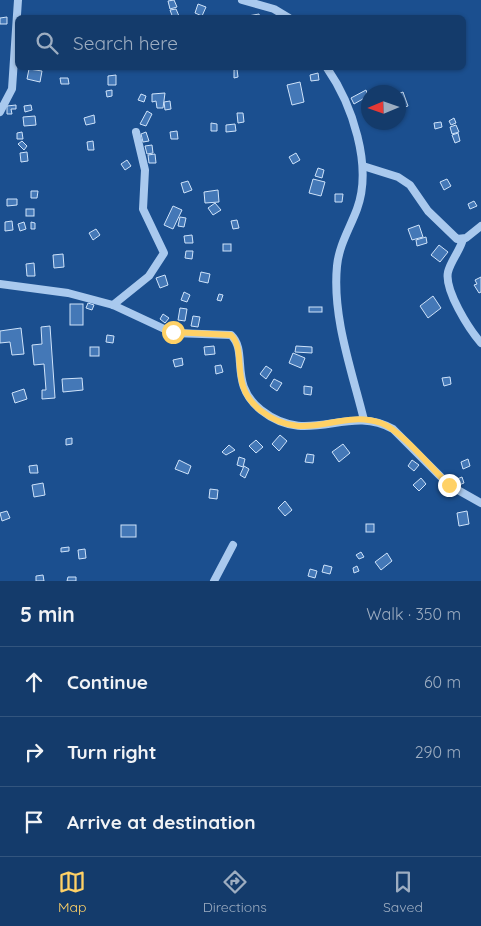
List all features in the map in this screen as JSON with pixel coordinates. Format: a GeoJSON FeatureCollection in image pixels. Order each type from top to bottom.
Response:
{"type":"FeatureCollection","features":[{"type":"Feature","properties":{"kind":"street"},"geometry":{"type":"LineString","coordinates":[[17,15],[18,0]]}},
{"type":"Feature","properties":{"kind":"street"},"geometry":{"type":"LineString","coordinates":[[242,0],[274,9],[284,15]]}},
{"type":"Feature","properties":{"kind":"street"},"geometry":{"type":"LineString","coordinates":[[0,112],[12,89],[15,44]]}},
{"type":"Feature","properties":{"kind":"street"},"geometry":{"type":"LineString","coordinates":[[329,70],[347,105],[359,145],[364,175],[358,208],[342,242],[337,265],[336,284],[343,332],[364,420]]}},
{"type":"Feature","properties":{"kind":"street"},"geometry":{"type":"LineString","coordinates":[[113,305],[149,276],[164,253],[143,209],[145,170],[136,132]]}},
{"type":"Feature","properties":{"kind":"street"},"geometry":{"type":"LineString","coordinates":[[363,166],[398,176],[410,185],[428,211],[457,239],[462,239],[481,226]]}},
{"type":"Feature","properties":{"kind":"street"},"geometry":{"type":"LineString","coordinates":[[462,239],[460,251],[448,272],[449,287],[473,334],[481,342]]}},
{"type":"Feature","properties":{"kind":"street"},"geometry":{"type":"LineString","coordinates":[[0,284],[68,293],[113,305],[173,332],[231,335],[235,339],[238,348],[241,381],[246,396],[260,410],[279,422],[299,428],[364,420],[382,423],[393,429],[449,485],[481,503]]}},
{"type":"Feature","properties":{"kind":"street"},"geometry":{"type":"LineString","coordinates":[[214,581],[233,545]]}},
{"type":"Feature","properties":{"kind":"building"},"geometry":{"type":"Polygon","coordinates":[[[174,0],[177,7],[170,9],[168,1],[174,0]]]}},
{"type":"Feature","properties":{"kind":"building"},"geometry":{"type":"Polygon","coordinates":[[[198,4],[206,7],[202,15],[195,13],[198,4]]]}},
{"type":"Feature","properties":{"kind":"building"},"geometry":{"type":"Polygon","coordinates":[[[176,9],[179,15],[172,15],[170,10],[176,9]]]}},
{"type":"Feature","properties":{"kind":"building"},"geometry":{"type":"Polygon","coordinates":[[[7,17],[7,24],[0,24],[0,18],[7,17]]]}},
{"type":"Feature","properties":{"kind":"building"},"geometry":{"type":"Polygon","coordinates":[[[29,70],[42,71],[40,82],[27,79],[29,70]]]}},
{"type":"Feature","properties":{"kind":"building"},"geometry":{"type":"Polygon","coordinates":[[[234,70],[237,70],[238,77],[234,78],[234,70]]]}},
{"type":"Feature","properties":{"kind":"building"},"geometry":{"type":"Polygon","coordinates":[[[318,73],[319,80],[311,81],[310,75],[318,73]]]}},
{"type":"Feature","properties":{"kind":"building"},"geometry":{"type":"Polygon","coordinates":[[[116,75],[116,85],[108,85],[108,76],[116,75]]]}},
{"type":"Feature","properties":{"kind":"building"},"geometry":{"type":"Polygon","coordinates":[[[60,78],[68,78],[69,84],[61,84],[60,78]]]}},
{"type":"Feature","properties":{"kind":"building"},"geometry":{"type":"Polygon","coordinates":[[[300,82],[304,102],[292,105],[287,85],[300,82]]]}},
{"type":"Feature","properties":{"kind":"building"},"geometry":{"type":"Polygon","coordinates":[[[112,90],[112,96],[107,97],[106,91],[112,90]]]}},
{"type":"Feature","properties":{"kind":"building"},"geometry":{"type":"Polygon","coordinates":[[[165,93],[163,108],[157,108],[156,101],[152,102],[152,94],[165,93]]]}},
{"type":"Feature","properties":{"kind":"building"},"geometry":{"type":"Polygon","coordinates":[[[361,93],[361,100],[354,104],[351,98],[361,93]]]}},
{"type":"Feature","properties":{"kind":"building"},"geometry":{"type":"Polygon","coordinates":[[[141,94],[146,96],[144,102],[138,100],[141,94]]]}},
{"type":"Feature","properties":{"kind":"building"},"geometry":{"type":"Polygon","coordinates":[[[170,101],[171,109],[165,110],[164,102],[170,101]]]}},
{"type":"Feature","properties":{"kind":"building"},"geometry":{"type":"Polygon","coordinates":[[[16,105],[16,109],[11,109],[12,114],[7,114],[7,106],[16,105]]]}},
{"type":"Feature","properties":{"kind":"building"},"geometry":{"type":"Polygon","coordinates":[[[31,105],[32,110],[25,112],[24,106],[31,105]]]}},
{"type":"Feature","properties":{"kind":"building"},"geometry":{"type":"Polygon","coordinates":[[[147,111],[152,114],[146,126],[140,124],[147,111]]]}},
{"type":"Feature","properties":{"kind":"building"},"geometry":{"type":"Polygon","coordinates":[[[237,113],[243,113],[244,122],[238,123],[237,113]]]}},
{"type":"Feature","properties":{"kind":"building"},"geometry":{"type":"Polygon","coordinates":[[[94,115],[95,123],[86,125],[84,118],[94,115]]]}},
{"type":"Feature","properties":{"kind":"building"},"geometry":{"type":"Polygon","coordinates":[[[35,116],[36,125],[24,126],[23,117],[35,116]]]}},
{"type":"Feature","properties":{"kind":"building"},"geometry":{"type":"Polygon","coordinates":[[[454,118],[456,123],[451,125],[449,121],[454,118]]]}},
{"type":"Feature","properties":{"kind":"building"},"geometry":{"type":"Polygon","coordinates":[[[441,122],[442,127],[435,129],[434,123],[441,122]]]}},
{"type":"Feature","properties":{"kind":"building"},"geometry":{"type":"Polygon","coordinates":[[[211,123],[217,124],[217,131],[211,131],[211,123]]]}},
{"type":"Feature","properties":{"kind":"building"},"geometry":{"type":"Polygon","coordinates":[[[235,124],[236,131],[226,132],[226,125],[235,124]]]}},
{"type":"Feature","properties":{"kind":"building"},"geometry":{"type":"Polygon","coordinates":[[[456,125],[459,132],[452,134],[450,127],[456,125]]]}},
{"type":"Feature","properties":{"kind":"building"},"geometry":{"type":"Polygon","coordinates":[[[177,131],[178,139],[171,139],[170,132],[177,131]]]}},
{"type":"Feature","properties":{"kind":"building"},"geometry":{"type":"Polygon","coordinates":[[[22,132],[23,139],[17,139],[17,133],[22,132]]]}},
{"type":"Feature","properties":{"kind":"building"},"geometry":{"type":"Polygon","coordinates":[[[146,132],[149,141],[143,142],[141,134],[146,132]]]}},
{"type":"Feature","properties":{"kind":"building"},"geometry":{"type":"Polygon","coordinates":[[[458,133],[460,141],[455,143],[452,135],[458,133]]]}},
{"type":"Feature","properties":{"kind":"building"},"geometry":{"type":"Polygon","coordinates":[[[22,141],[27,146],[24,150],[18,144],[22,141]]]}},
{"type":"Feature","properties":{"kind":"building"},"geometry":{"type":"Polygon","coordinates":[[[93,141],[94,150],[88,150],[87,142],[93,141]]]}},
{"type":"Feature","properties":{"kind":"building"},"geometry":{"type":"Polygon","coordinates":[[[152,145],[153,153],[147,154],[145,146],[152,145]]]}},
{"type":"Feature","properties":{"kind":"building"},"geometry":{"type":"Polygon","coordinates":[[[27,152],[28,161],[21,162],[20,153],[27,152]]]}},
{"type":"Feature","properties":{"kind":"building"},"geometry":{"type":"Polygon","coordinates":[[[296,153],[300,160],[293,164],[289,157],[296,153]]]}},
{"type":"Feature","properties":{"kind":"building"},"geometry":{"type":"Polygon","coordinates":[[[155,154],[156,163],[149,163],[148,155],[155,154]]]}},
{"type":"Feature","properties":{"kind":"building"},"geometry":{"type":"Polygon","coordinates":[[[127,160],[131,166],[125,170],[121,164],[127,160]]]}},
{"type":"Feature","properties":{"kind":"building"},"geometry":{"type":"Polygon","coordinates":[[[318,168],[324,170],[322,178],[315,176],[318,168]]]}},
{"type":"Feature","properties":{"kind":"building"},"geometry":{"type":"Polygon","coordinates":[[[313,179],[325,182],[321,196],[309,193],[313,179]]]}},
{"type":"Feature","properties":{"kind":"building"},"geometry":{"type":"Polygon","coordinates":[[[447,179],[451,186],[444,190],[440,182],[447,179]]]}},
{"type":"Feature","properties":{"kind":"building"},"geometry":{"type":"Polygon","coordinates":[[[188,181],[192,190],[184,193],[181,183],[188,181]]]}},
{"type":"Feature","properties":{"kind":"building"},"geometry":{"type":"Polygon","coordinates":[[[218,190],[219,202],[205,203],[204,192],[218,190]]]}},
{"type":"Feature","properties":{"kind":"building"},"geometry":{"type":"Polygon","coordinates":[[[31,191],[38,191],[37,198],[31,198],[31,191]]]}},
{"type":"Feature","properties":{"kind":"building"},"geometry":{"type":"Polygon","coordinates":[[[335,194],[343,194],[342,202],[335,202],[335,194]]]}},
{"type":"Feature","properties":{"kind":"building"},"geometry":{"type":"Polygon","coordinates":[[[7,199],[17,199],[17,205],[7,206],[7,199]]]}},
{"type":"Feature","properties":{"kind":"building"},"geometry":{"type":"Polygon","coordinates":[[[474,201],[477,206],[470,209],[468,204],[474,201]]]}},
{"type":"Feature","properties":{"kind":"building"},"geometry":{"type":"Polygon","coordinates":[[[215,203],[221,210],[213,215],[208,208],[215,203]]]}},
{"type":"Feature","properties":{"kind":"building"},"geometry":{"type":"Polygon","coordinates":[[[173,206],[182,210],[173,229],[164,225],[173,206]]]}},
{"type":"Feature","properties":{"kind":"building"},"geometry":{"type":"Polygon","coordinates":[[[26,209],[34,209],[34,216],[26,216],[26,209]]]}},
{"type":"Feature","properties":{"kind":"building"},"geometry":{"type":"Polygon","coordinates":[[[180,217],[186,218],[184,227],[178,226],[180,217]]]}},
{"type":"Feature","properties":{"kind":"building"},"geometry":{"type":"Polygon","coordinates":[[[237,220],[239,228],[233,229],[231,221],[237,220]]]}},
{"type":"Feature","properties":{"kind":"building"},"geometry":{"type":"Polygon","coordinates":[[[12,221],[13,230],[5,231],[5,222],[12,221]]]}},
{"type":"Feature","properties":{"kind":"building"},"geometry":{"type":"Polygon","coordinates":[[[24,222],[26,229],[20,231],[18,224],[24,222]]]}},
{"type":"Feature","properties":{"kind":"building"},"geometry":{"type":"Polygon","coordinates":[[[31,222],[35,223],[35,229],[31,229],[31,222]]]}},
{"type":"Feature","properties":{"kind":"building"},"geometry":{"type":"Polygon","coordinates":[[[419,225],[423,237],[412,240],[408,229],[419,225]]]}},
{"type":"Feature","properties":{"kind":"building"},"geometry":{"type":"Polygon","coordinates":[[[96,229],[100,235],[93,240],[89,233],[96,229]]]}},
{"type":"Feature","properties":{"kind":"building"},"geometry":{"type":"Polygon","coordinates":[[[192,235],[193,243],[185,243],[184,236],[192,235]]]}},
{"type":"Feature","properties":{"kind":"building"},"geometry":{"type":"Polygon","coordinates":[[[426,237],[427,243],[417,246],[416,240],[426,237]]]}},
{"type":"Feature","properties":{"kind":"building"},"geometry":{"type":"Polygon","coordinates":[[[223,244],[231,244],[231,251],[223,251],[223,244]]]}},
{"type":"Feature","properties":{"kind":"building"},"geometry":{"type":"Polygon","coordinates":[[[439,245],[448,252],[440,262],[431,255],[439,245]]]}},
{"type":"Feature","properties":{"kind":"building"},"geometry":{"type":"Polygon","coordinates":[[[186,251],[193,251],[192,259],[185,258],[186,251]]]}},
{"type":"Feature","properties":{"kind":"building"},"geometry":{"type":"Polygon","coordinates":[[[63,254],[64,267],[54,268],[53,255],[63,254]]]}},
{"type":"Feature","properties":{"kind":"building"},"geometry":{"type":"Polygon","coordinates":[[[34,263],[35,276],[27,276],[26,264],[34,263]]]}},
{"type":"Feature","properties":{"kind":"building"},"geometry":{"type":"Polygon","coordinates":[[[201,272],[210,274],[208,283],[199,281],[201,272]]]}},
{"type":"Feature","properties":{"kind":"building"},"geometry":{"type":"Polygon","coordinates":[[[165,275],[168,285],[160,288],[156,278],[165,275]]]}},
{"type":"Feature","properties":{"kind":"building"},"geometry":{"type":"Polygon","coordinates":[[[481,277],[481,292],[479,293],[474,285],[477,284],[475,280],[481,277]]]}},
{"type":"Feature","properties":{"kind":"building"},"geometry":{"type":"Polygon","coordinates":[[[184,292],[190,295],[187,302],[181,300],[184,292]]]}},
{"type":"Feature","properties":{"kind":"building"},"geometry":{"type":"Polygon","coordinates":[[[219,294],[223,295],[221,301],[217,300],[219,294]]]}},
{"type":"Feature","properties":{"kind":"building"},"geometry":{"type":"Polygon","coordinates":[[[433,296],[441,308],[428,318],[420,306],[433,296]]]}},
{"type":"Feature","properties":{"kind":"building"},"geometry":{"type":"Polygon","coordinates":[[[88,303],[94,305],[92,310],[86,308],[88,303]]]}},
{"type":"Feature","properties":{"kind":"building"},"geometry":{"type":"Polygon","coordinates":[[[70,304],[83,304],[83,325],[70,325],[70,304]]]}},
{"type":"Feature","properties":{"kind":"building"},"geometry":{"type":"Polygon","coordinates":[[[309,307],[322,307],[322,312],[309,312],[309,307]]]}},
{"type":"Feature","properties":{"kind":"building"},"geometry":{"type":"Polygon","coordinates":[[[180,308],[187,309],[185,321],[178,320],[180,308]]]}},
{"type":"Feature","properties":{"kind":"building"},"geometry":{"type":"Polygon","coordinates":[[[163,314],[169,318],[165,323],[160,319],[163,314]]]}},
{"type":"Feature","properties":{"kind":"building"},"geometry":{"type":"Polygon","coordinates":[[[193,316],[200,317],[198,327],[191,326],[193,316]]]}},
{"type":"Feature","properties":{"kind":"building"},"geometry":{"type":"Polygon","coordinates":[[[50,326],[55,398],[42,399],[42,390],[46,390],[44,364],[34,365],[32,345],[42,344],[41,327],[50,326]]]}},
{"type":"Feature","properties":{"kind":"building"},"geometry":{"type":"Polygon","coordinates":[[[21,328],[24,354],[12,355],[10,342],[0,343],[0,331],[21,328]]]}},
{"type":"Feature","properties":{"kind":"building"},"geometry":{"type":"Polygon","coordinates":[[[107,335],[114,336],[113,343],[106,342],[107,335]]]}},
{"type":"Feature","properties":{"kind":"building"},"geometry":{"type":"Polygon","coordinates":[[[214,346],[215,354],[205,355],[204,347],[214,346]]]}},
{"type":"Feature","properties":{"kind":"building"},"geometry":{"type":"Polygon","coordinates":[[[296,346],[312,347],[312,353],[295,352],[296,346]]]}},
{"type":"Feature","properties":{"kind":"building"},"geometry":{"type":"Polygon","coordinates":[[[90,347],[99,347],[99,356],[90,356],[90,347]]]}},
{"type":"Feature","properties":{"kind":"building"},"geometry":{"type":"Polygon","coordinates":[[[293,353],[305,358],[301,368],[289,363],[293,353]]]}},
{"type":"Feature","properties":{"kind":"building"},"geometry":{"type":"Polygon","coordinates":[[[182,358],[183,365],[175,367],[173,360],[182,358]]]}},
{"type":"Feature","properties":{"kind":"building"},"geometry":{"type":"Polygon","coordinates":[[[221,365],[223,372],[216,374],[215,366],[221,365]]]}},
{"type":"Feature","properties":{"kind":"building"},"geometry":{"type":"Polygon","coordinates":[[[266,366],[272,370],[266,379],[260,374],[266,366]]]}},
{"type":"Feature","properties":{"kind":"building"},"geometry":{"type":"Polygon","coordinates":[[[450,377],[451,384],[444,386],[442,378],[450,377]]]}},
{"type":"Feature","properties":{"kind":"building"},"geometry":{"type":"Polygon","coordinates":[[[82,378],[83,390],[63,392],[62,379],[82,378]]]}},
{"type":"Feature","properties":{"kind":"building"},"geometry":{"type":"Polygon","coordinates":[[[274,379],[282,383],[277,391],[270,386],[274,379]]]}},
{"type":"Feature","properties":{"kind":"building"},"geometry":{"type":"Polygon","coordinates":[[[304,386],[312,387],[311,395],[304,394],[304,386]]]}},
{"type":"Feature","properties":{"kind":"building"},"geometry":{"type":"Polygon","coordinates":[[[24,389],[27,399],[15,403],[12,393],[24,389]]]}},
{"type":"Feature","properties":{"kind":"building"},"geometry":{"type":"Polygon","coordinates":[[[280,435],[287,441],[279,451],[272,444],[280,435]]]}},
{"type":"Feature","properties":{"kind":"building"},"geometry":{"type":"Polygon","coordinates":[[[72,438],[72,444],[66,445],[66,439],[72,438]]]}},
{"type":"Feature","properties":{"kind":"building"},"geometry":{"type":"Polygon","coordinates":[[[256,440],[263,447],[256,453],[249,446],[256,440]]]}},
{"type":"Feature","properties":{"kind":"building"},"geometry":{"type":"Polygon","coordinates":[[[343,444],[350,453],[339,462],[332,452],[343,444]]]}},
{"type":"Feature","properties":{"kind":"building"},"geometry":{"type":"Polygon","coordinates":[[[229,445],[235,450],[226,455],[222,452],[229,445]]]}},
{"type":"Feature","properties":{"kind":"building"},"geometry":{"type":"Polygon","coordinates":[[[307,454],[314,455],[313,463],[305,462],[307,454]]]}},
{"type":"Feature","properties":{"kind":"building"},"geometry":{"type":"Polygon","coordinates":[[[239,457],[245,459],[243,467],[237,465],[239,457]]]}},
{"type":"Feature","properties":{"kind":"building"},"geometry":{"type":"Polygon","coordinates":[[[468,459],[470,466],[463,469],[461,462],[468,459]]]}},
{"type":"Feature","properties":{"kind":"building"},"geometry":{"type":"Polygon","coordinates":[[[179,460],[191,466],[188,474],[175,469],[179,460]]]}},
{"type":"Feature","properties":{"kind":"building"},"geometry":{"type":"Polygon","coordinates":[[[412,460],[419,465],[414,471],[408,466],[412,460]]]}},
{"type":"Feature","properties":{"kind":"building"},"geometry":{"type":"Polygon","coordinates":[[[37,465],[38,473],[30,473],[29,466],[37,465]]]}},
{"type":"Feature","properties":{"kind":"building"},"geometry":{"type":"Polygon","coordinates":[[[244,466],[249,469],[245,478],[240,475],[244,466]]]}},
{"type":"Feature","properties":{"kind":"building"},"geometry":{"type":"Polygon","coordinates":[[[462,477],[464,483],[459,485],[457,479],[462,477]]]}},
{"type":"Feature","properties":{"kind":"building"},"geometry":{"type":"Polygon","coordinates":[[[421,478],[426,484],[419,491],[413,485],[421,478]]]}},
{"type":"Feature","properties":{"kind":"building"},"geometry":{"type":"Polygon","coordinates":[[[43,483],[45,495],[34,497],[32,485],[43,483]]]}},
{"type":"Feature","properties":{"kind":"building"},"geometry":{"type":"Polygon","coordinates":[[[210,489],[218,490],[217,499],[209,498],[210,489]]]}},
{"type":"Feature","properties":{"kind":"building"},"geometry":{"type":"Polygon","coordinates":[[[285,501],[292,510],[285,516],[278,508],[285,501]]]}},
{"type":"Feature","properties":{"kind":"building"},"geometry":{"type":"Polygon","coordinates":[[[7,511],[10,518],[2,521],[0,513],[7,511]]]}},
{"type":"Feature","properties":{"kind":"building"},"geometry":{"type":"Polygon","coordinates":[[[467,511],[469,524],[459,526],[457,513],[467,511]]]}},
{"type":"Feature","properties":{"kind":"building"},"geometry":{"type":"Polygon","coordinates":[[[366,524],[374,524],[374,532],[366,532],[366,524]]]}},
{"type":"Feature","properties":{"kind":"building"},"geometry":{"type":"Polygon","coordinates":[[[121,525],[136,525],[136,537],[121,537],[121,525]]]}},
{"type":"Feature","properties":{"kind":"building"},"geometry":{"type":"Polygon","coordinates":[[[69,547],[69,551],[61,552],[61,548],[69,547]]]}},
{"type":"Feature","properties":{"kind":"building"},"geometry":{"type":"Polygon","coordinates":[[[85,549],[86,558],[79,559],[78,550],[85,549]]]}},
{"type":"Feature","properties":{"kind":"building"},"geometry":{"type":"Polygon","coordinates":[[[361,552],[364,557],[359,559],[356,555],[361,552]]]}},
{"type":"Feature","properties":{"kind":"building"},"geometry":{"type":"Polygon","coordinates":[[[387,553],[392,561],[381,570],[375,562],[387,553]]]}},
{"type":"Feature","properties":{"kind":"building"},"geometry":{"type":"Polygon","coordinates":[[[324,565],[332,567],[330,574],[322,572],[324,565]]]}},
{"type":"Feature","properties":{"kind":"building"},"geometry":{"type":"Polygon","coordinates":[[[357,566],[359,571],[354,573],[353,568],[357,566]]]}},
{"type":"Feature","properties":{"kind":"building"},"geometry":{"type":"Polygon","coordinates":[[[310,569],[317,571],[315,578],[308,576],[310,569]]]}},
{"type":"Feature","properties":{"kind":"building"},"geometry":{"type":"Polygon","coordinates":[[[43,575],[44,581],[36,581],[36,576],[43,575]]]}},
{"type":"Feature","properties":{"kind":"building"},"geometry":{"type":"Polygon","coordinates":[[[68,577],[76,577],[76,581],[67,581],[68,577]]]}},
{"type":"Feature","properties":{"kind":"route"},"geometry":{"type":"LineString","coordinates":[[173,332],[195,335],[225,333],[231,335],[235,339],[238,348],[238,365],[246,396],[260,410],[279,422],[299,428],[364,420],[382,423],[393,429],[449,485]]}}]}
